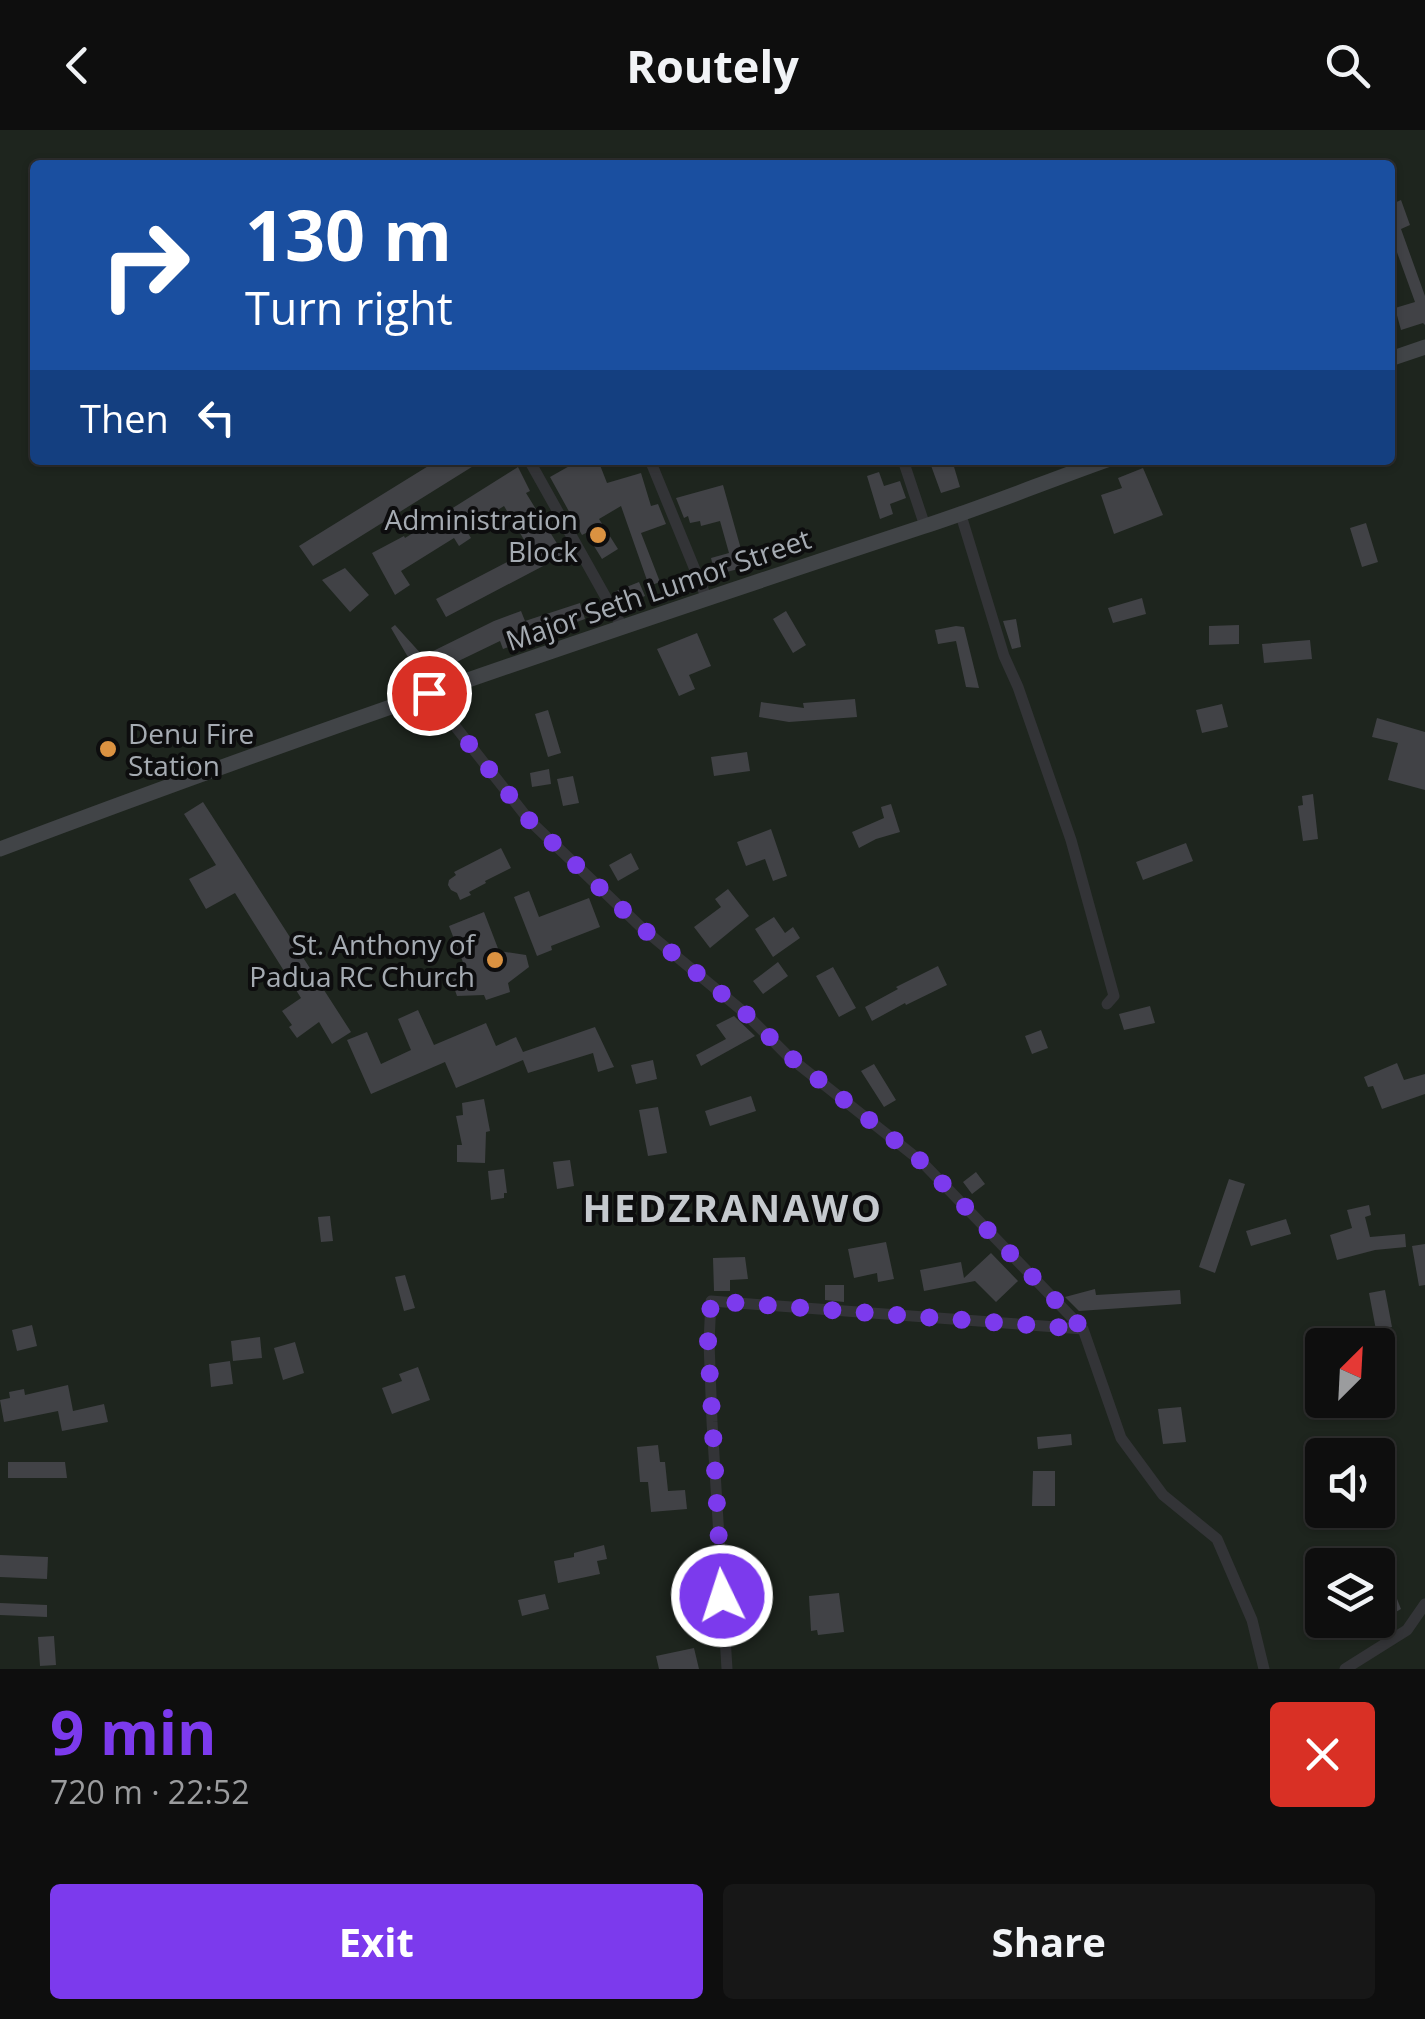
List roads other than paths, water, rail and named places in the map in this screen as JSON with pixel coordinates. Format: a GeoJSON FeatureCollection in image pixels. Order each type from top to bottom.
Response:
{"type":"FeatureCollection","features":[{"type":"Feature","properties":{"kind":"main road"},"geometry":{"type":"LineString","coordinates":[[1395,357],[1425,347]]}},
{"type":"Feature","properties":{"kind":"main road","name":"Major Seth Lumor Street"},"geometry":{"type":"LineString","coordinates":[[0,849],[429,693],[925,526],[1093,465]]}},
{"type":"Feature","properties":{"kind":"street"},"geometry":{"type":"LineString","coordinates":[[532,465],[623,628]]}},
{"type":"Feature","properties":{"kind":"street"},"geometry":{"type":"LineString","coordinates":[[652,465],[707,599]]}},
{"type":"Feature","properties":{"kind":"street"},"geometry":{"type":"LineString","coordinates":[[905,465],[925,526]]}},
{"type":"Feature","properties":{"kind":"street"},"geometry":{"type":"LineString","coordinates":[[960,512],[1004,656],[1071,840],[1114,996],[1107,1004]]}},
{"type":"Feature","properties":{"kind":"street"},"geometry":{"type":"LineString","coordinates":[[429,693],[529,820],[642,928],[745,1013],[789,1056],[922,1162],[1083,1329],[1121,1438],[1164,1495],[1217,1538],[1252,1620],[1264,1669]]}},
{"type":"Feature","properties":{"kind":"street"},"geometry":{"type":"LineString","coordinates":[[727,1669],[708,1342],[711,1301],[1083,1329]]}},
{"type":"Feature","properties":{"kind":"street"},"geometry":{"type":"LineString","coordinates":[[1345,1669],[1407,1630],[1425,1604]]}},
{"type":"Feature","properties":{"kind":"place","name":"Administration Block"},"geometry":{"type":"Point","coordinates":[598,535]}},
{"type":"Feature","properties":{"kind":"place","name":"Denu Fire Station"},"geometry":{"type":"Point","coordinates":[108,749]}},
{"type":"Feature","properties":{"kind":"place","name":"St. Anthony of Padua RC Church"},"geometry":{"type":"Point","coordinates":[495,960]}},
{"type":"Feature","properties":{"kind":"district","name":"HEDZRANAWO"},"geometry":{"type":"Point","coordinates":[733,1207]}}]}
